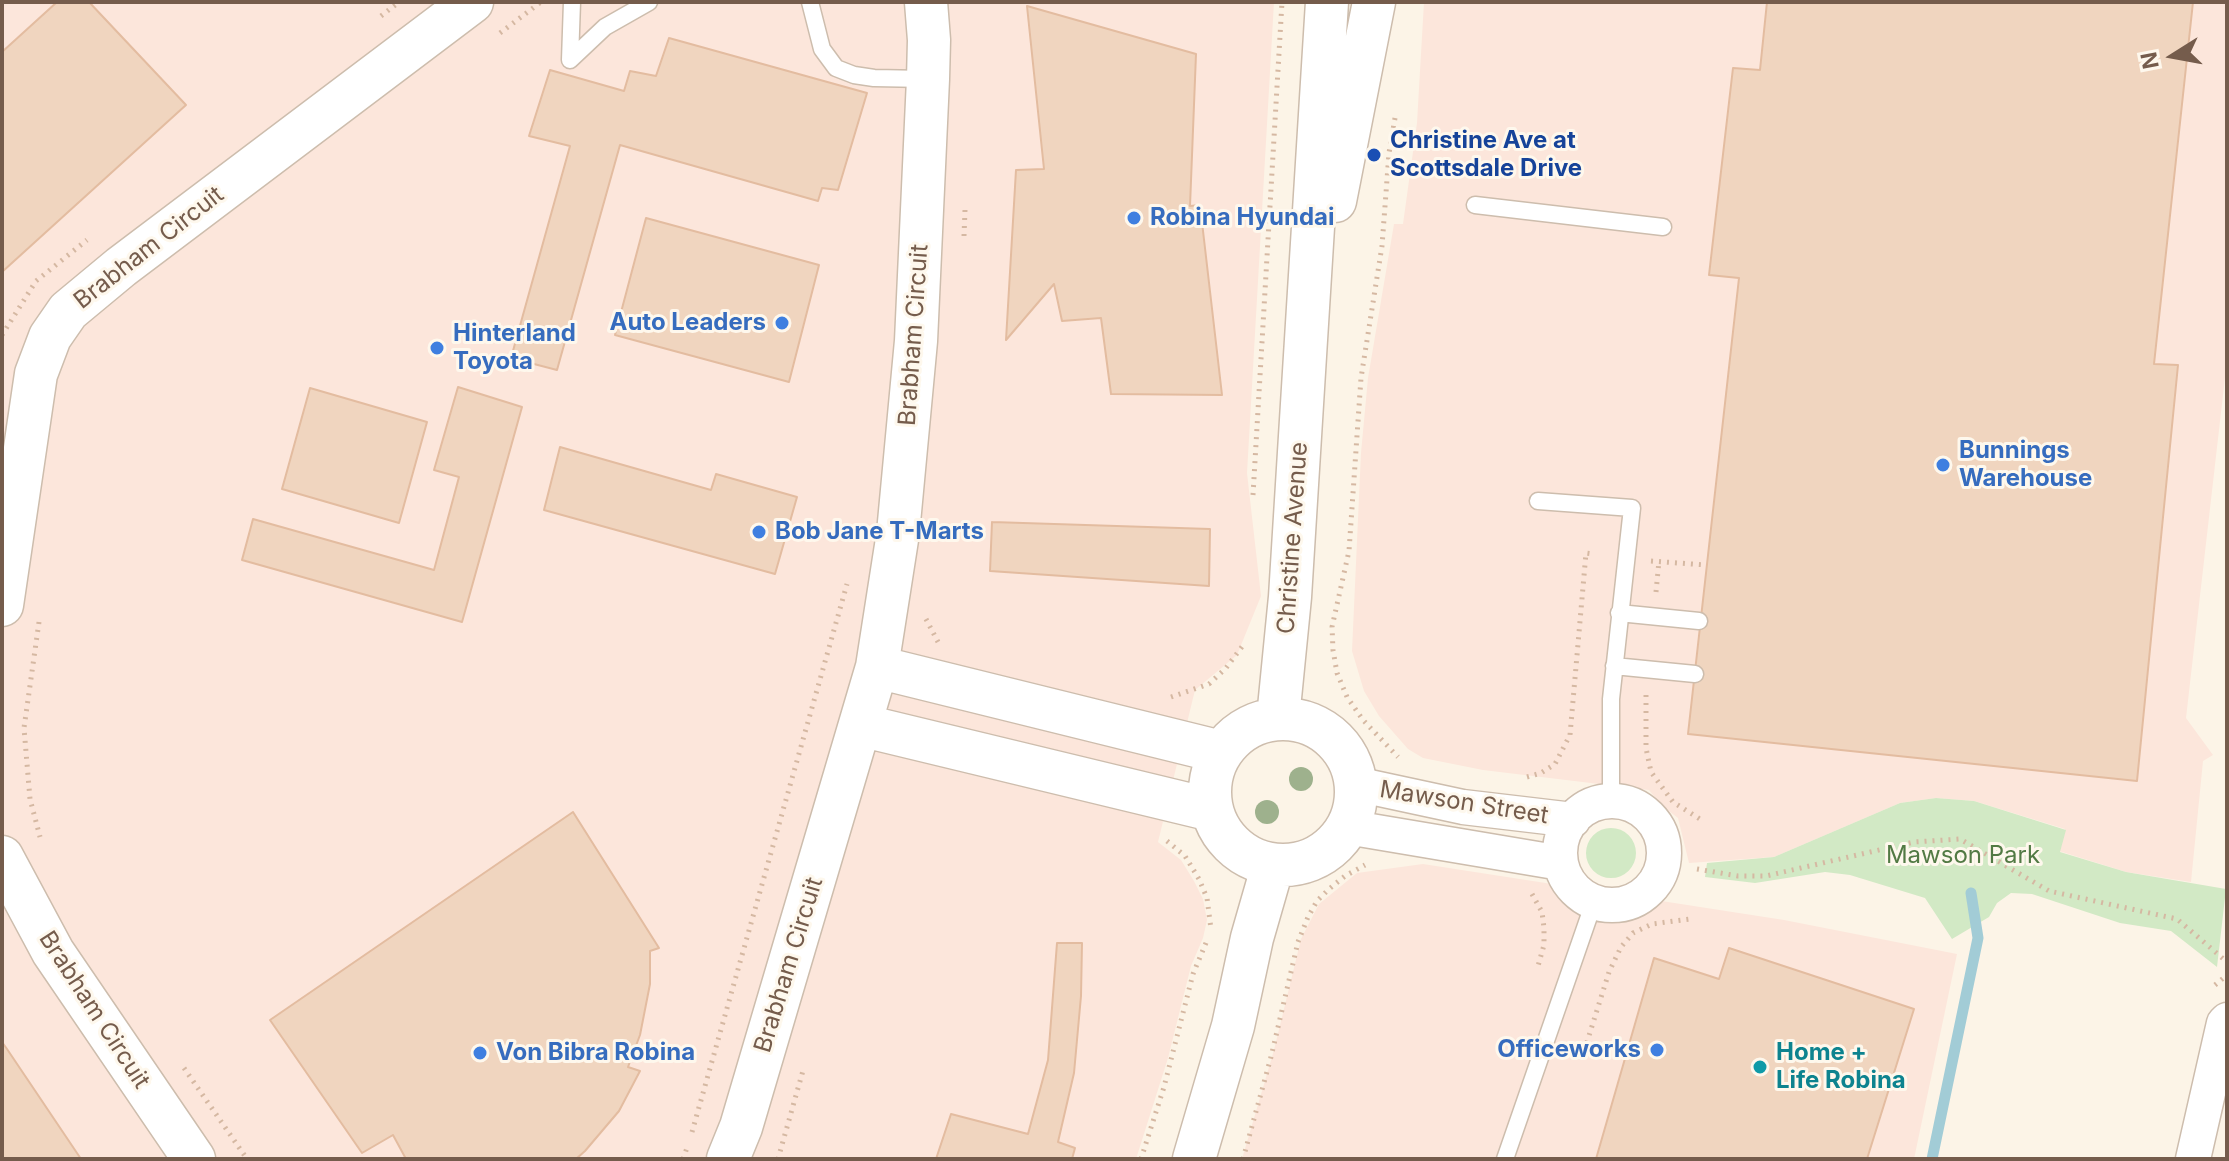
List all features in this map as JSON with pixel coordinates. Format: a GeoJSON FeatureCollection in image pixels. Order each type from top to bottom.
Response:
{"type":"FeatureCollection","features":[{"type":"Feature","properties":{"kind":"street","name":"Brabham Circuit"},"geometry":{"type":"LineString","coordinates":[[22,606],[36,374],[50,337],[68,311],[121,267],[472,2]]}},
{"type":"Feature","properties":{"kind":"street","name":"Brabham Circuit"},"geometry":{"type":"LineString","coordinates":[[728,1159],[741,1127],[877,667],[898,533],[916,341],[928,79],[926,2]]}},
{"type":"Feature","properties":{"kind":"street","name":"Christine Avenue"},"geometry":{"type":"LineString","coordinates":[[1278,718],[1290,597],[1327,2]]}},
{"type":"Feature","properties":{"kind":"street","name":"Christine Avenue"},"geometry":{"type":"LineString","coordinates":[[1305,357],[1374,2]]}},
{"type":"Feature","properties":{"kind":"street"},"geometry":{"type":"LineString","coordinates":[[877,667],[1221,752]]}},
{"type":"Feature","properties":{"kind":"street"},"geometry":{"type":"LineString","coordinates":[[1278,718],[1306,722],[1330,736],[1375,789],[1353,814],[1366,830],[1339,839],[1316,857],[1302,863],[1273,865],[1248,856],[1222,832],[1212,810],[1211,780],[1221,752],[1245,728],[1261,721],[1278,718]]}},
{"type":"Feature","properties":{"kind":"street"},"geometry":{"type":"LineString","coordinates":[[860,725],[1212,810]]}},
{"type":"Feature","properties":{"kind":"street","name":"Mawson Street"},"geometry":{"type":"LineString","coordinates":[[1375,789],[1463,807],[1573,820]]}},
{"type":"Feature","properties":{"kind":"street"},"geometry":{"type":"LineString","coordinates":[[1611,801],[1641,810],[1653,821],[1664,850],[1663,866],[1656,882],[1644,895],[1629,903],[1611,906],[1594,902],[1579,893],[1568,880],[1561,863],[1561,846],[1573,820],[1583,810],[1611,801]]}},
{"type":"Feature","properties":{"kind":"street","name":"Mawson Street"},"geometry":{"type":"LineString","coordinates":[[1366,830],[1561,863]]}},
{"type":"Feature","properties":{"kind":"street","name":"Brabham Circuit"},"geometry":{"type":"LineString","coordinates":[[2,857],[53,952],[194,1159]]}},
{"type":"Feature","properties":{"kind":"street"},"geometry":{"type":"LineString","coordinates":[[1194,1159],[1233,1026],[1252,938],[1273,865]]}},
{"type":"Feature","properties":{"kind":"street"},"geometry":{"type":"LineString","coordinates":[[2193,1159],[2220,1037],[2227,1020]]}},
{"type":"Feature","properties":{"kind":"lane"},"geometry":{"type":"LineString","coordinates":[[572,2],[570,60],[605,27],[649,2]]}},
{"type":"Feature","properties":{"kind":"lane"},"geometry":{"type":"LineString","coordinates":[[810,2],[822,49],[836,68],[874,78],[928,79]]}},
{"type":"Feature","properties":{"kind":"lane"},"geometry":{"type":"LineString","coordinates":[[1475,205],[1663,227]]}},
{"type":"Feature","properties":{"kind":"lane"},"geometry":{"type":"LineString","coordinates":[[1538,501],[1632,508],[1611,699],[1611,801]]}},
{"type":"Feature","properties":{"kind":"lane"},"geometry":{"type":"LineString","coordinates":[[1619,613],[1699,621]]}},
{"type":"Feature","properties":{"kind":"lane"},"geometry":{"type":"LineString","coordinates":[[1614,666],[1695,674]]}},
{"type":"Feature","properties":{"kind":"lane"},"geometry":{"type":"LineString","coordinates":[[1505,1159],[1594,902]]}},
{"type":"Feature","properties":{"kind":"path"},"geometry":{"type":"LineString","coordinates":[[490,40],[541,2]]}},
{"type":"Feature","properties":{"kind":"path"},"geometry":{"type":"LineString","coordinates":[[1253,511],[1282,2]]}},
{"type":"Feature","properties":{"kind":"path"},"geometry":{"type":"LineString","coordinates":[[1375,789],[1402,766],[1397,754],[1363,720],[1347,697],[1337,673],[1332,627],[1349,551],[1361,378],[1382,246],[1389,153],[1397,110]]}},
{"type":"Feature","properties":{"kind":"path"},"geometry":{"type":"LineString","coordinates":[[964,241],[966,197]]}},
{"type":"Feature","properties":{"kind":"path"},"geometry":{"type":"LineString","coordinates":[[1550,776],[1570,735],[1569,715],[1586,553],[1594,554]]}},
{"type":"Feature","properties":{"kind":"path"},"geometry":{"type":"LineString","coordinates":[[1650,561],[1706,565]]}},
{"type":"Feature","properties":{"kind":"path"},"geometry":{"type":"LineString","coordinates":[[1655,597],[1659,561]]}},
{"type":"Feature","properties":{"kind":"path"},"geometry":{"type":"LineString","coordinates":[[683,1159],[695,1126],[848,580]]}},
{"type":"Feature","properties":{"kind":"path"},"geometry":{"type":"LineString","coordinates":[[22,606],[25,766],[43,846]]}},
{"type":"Feature","properties":{"kind":"path"},"geometry":{"type":"LineString","coordinates":[[925,614],[940,644]]}},
{"type":"Feature","properties":{"kind":"path"},"geometry":{"type":"LineString","coordinates":[[1127,729],[1134,699],[1168,697],[1209,684],[1241,649],[1247,635]]}},
{"type":"Feature","properties":{"kind":"path"},"geometry":{"type":"LineString","coordinates":[[1646,694],[1645,735],[1651,772],[1673,802],[1703,821]]}},
{"type":"Feature","properties":{"kind":"path"},"geometry":{"type":"LineString","coordinates":[[1397,754],[1409,758]]}},
{"type":"Feature","properties":{"kind":"path"},"geometry":{"type":"LineString","coordinates":[[1517,778],[1541,773],[1555,764]]}},
{"type":"Feature","properties":{"kind":"path"},"geometry":{"type":"LineString","coordinates":[[1243,1159],[1298,942],[1317,901],[1345,876],[1373,859],[1380,850],[1366,830]]}},
{"type":"Feature","properties":{"kind":"path"},"geometry":{"type":"LineString","coordinates":[[1141,1159],[1164,1087],[1193,974],[1210,932],[1211,916],[1199,879],[1185,856],[1165,839]]}},
{"type":"Feature","properties":{"kind":"path"},"geometry":{"type":"LineString","coordinates":[[1697,869],[1738,876],[1766,876],[1914,842],[1960,839],[2049,891],[2177,919],[2227,962]]}},
{"type":"Feature","properties":{"kind":"path"},"geometry":{"type":"LineString","coordinates":[[1542,912],[1550,915]]}},
{"type":"Feature","properties":{"kind":"path"},"geometry":{"type":"LineString","coordinates":[[1582,1058],[1609,972],[1626,941],[1633,933],[1652,924],[1690,919]]}},
{"type":"Feature","properties":{"kind":"path"},"geometry":{"type":"LineString","coordinates":[[1613,936],[1626,941]]}},
{"type":"Feature","properties":{"kind":"path"},"geometry":{"type":"LineString","coordinates":[[778,1159],[808,1052]]}},
{"type":"Feature","properties":{"kind":"path"},"geometry":{"type":"LineString","coordinates":[[180,1062],[247,1159]]}},
{"type":"Feature","properties":{"kind":"shaded area"},"geometry":{"type":"Polygon","coordinates":[[[2,2],[1274,2],[1247,473],[1261,596],[1237,655],[1195,690],[1158,842],[1181,860],[1203,899],[1207,920],[1136,1159],[2,1159],[2,2]]]}},
{"type":"Feature","properties":{"kind":"shaded area"},"geometry":{"type":"Polygon","coordinates":[[[1424,2],[2227,2],[2227,360],[2186,718],[2213,755],[2203,761],[2191,882],[2126,872],[2059,851],[2065,829],[1974,801],[1936,798],[1900,803],[1774,857],[1689,863],[1678,818],[1661,805],[1649,790],[1483,770],[1423,758],[1408,749],[1379,716],[1364,691],[1352,651],[1361,453],[1368,378],[1394,224],[1403,224],[1417,123],[1424,2]]]}},
{"type":"Feature","properties":{"kind":"shaded area"},"geometry":{"type":"Polygon","coordinates":[[[1423,864],[1784,920],[1957,954],[1914,1159],[1242,1159],[1274,1050],[1301,939],[1319,904],[1357,873],[1423,864]]]}},
{"type":"Feature","properties":{"kind":"green space","name":"Mawson Park"},"geometry":{"type":"Polygon","coordinates":[[[1936,798],[1974,801],[2066,830],[2060,852],[2126,872],[2226,889],[2217,967],[2171,931],[2120,923],[2032,894],[2011,893],[1997,903],[1989,917],[1952,939],[1925,898],[1850,875],[1825,872],[1755,883],[1705,877],[1707,863],[1774,857],[1900,803],[1936,798]]]}},
{"type":"Feature","properties":{"kind":"green space"},"geometry":{"type":"Polygon","coordinates":[[[1611,828],[1629,835],[1636,853],[1629,871],[1611,878],[1593,871],[1586,853],[1593,835],[1611,828]]]}},
{"type":"Feature","properties":{"kind":"building"},"geometry":{"type":"Polygon","coordinates":[[[57,2],[89,2],[186,105],[2,272],[2,52],[57,2]]]}},
{"type":"Feature","properties":{"kind":"building","name":"Bunnings Warehouse"},"geometry":{"type":"Polygon","coordinates":[[[1767,2],[2193,2],[2154,364],[2178,365],[2137,781],[1688,734],[1739,278],[1709,275],[1733,68],[1760,70],[1767,2]]]}},
{"type":"Feature","properties":{"kind":"building"},"geometry":{"type":"Polygon","coordinates":[[[1027,6],[1196,54],[1190,206],[1200,205],[1222,395],[1111,394],[1101,318],[1062,321],[1054,284],[1006,340],[1016,170],[1044,169],[1027,6]]]}},
{"type":"Feature","properties":{"kind":"building"},"geometry":{"type":"Polygon","coordinates":[[[669,38],[867,93],[838,190],[822,188],[818,201],[620,145],[557,370],[511,358],[570,146],[529,136],[550,70],[624,91],[630,71],[656,76],[669,38]]]}},
{"type":"Feature","properties":{"kind":"building"},"geometry":{"type":"Polygon","coordinates":[[[646,218],[819,265],[789,382],[615,335],[646,218]]]}},
{"type":"Feature","properties":{"kind":"building"},"geometry":{"type":"Polygon","coordinates":[[[458,387],[522,407],[462,622],[242,560],[253,519],[434,570],[459,477],[434,470],[458,387]]]}},
{"type":"Feature","properties":{"kind":"building"},"geometry":{"type":"Polygon","coordinates":[[[310,388],[427,422],[399,523],[282,489],[310,388]]]}},
{"type":"Feature","properties":{"kind":"building"},"geometry":{"type":"Polygon","coordinates":[[[560,447],[711,490],[716,474],[797,497],[775,574],[544,510],[560,447]]]}},
{"type":"Feature","properties":{"kind":"building"},"geometry":{"type":"Polygon","coordinates":[[[992,522],[1210,529],[1209,586],[990,571],[992,522]]]}},
{"type":"Feature","properties":{"kind":"building"},"geometry":{"type":"Polygon","coordinates":[[[573,812],[659,948],[650,951],[650,984],[640,1035],[628,1067],[640,1071],[619,1111],[576,1159],[406,1159],[393,1135],[362,1153],[270,1020],[573,812]]]}},
{"type":"Feature","properties":{"kind":"building"},"geometry":{"type":"Polygon","coordinates":[[[1057,943],[1082,943],[1074,1073],[1058,1142],[1075,1148],[1072,1159],[936,1159],[951,1114],[1028,1134],[1048,1060],[1057,943]]]}},
{"type":"Feature","properties":{"kind":"building","name":"Home + Life Robina"},"geometry":{"type":"Polygon","coordinates":[[[1729,948],[1914,1009],[1867,1159],[1596,1159],[1654,958],[1719,979],[1729,948]]]}},
{"type":"Feature","properties":{"kind":"building"},"geometry":{"type":"Polygon","coordinates":[[[2,1042],[7,1049],[81,1159],[2,1159],[2,1042]]]}},
{"type":"Feature","properties":{"kind":"waterway"},"geometry":{"type":"LineString","coordinates":[[1932,1159],[1978,938],[1971,893]]}},
{"type":"Feature","properties":{"kind":"place","name":"Christine Ave at Scottsdale Drive"},"geometry":{"type":"Point","coordinates":[1374,155]}},
{"type":"Feature","properties":{"kind":"place","name":"Robina Hyundai"},"geometry":{"type":"Point","coordinates":[1134,218]}},
{"type":"Feature","properties":{"kind":"place","name":"Auto Leaders"},"geometry":{"type":"Point","coordinates":[782,323]}},
{"type":"Feature","properties":{"kind":"place","name":"Hinterland Toyota"},"geometry":{"type":"Point","coordinates":[437,348]}},
{"type":"Feature","properties":{"kind":"place","name":"Bunnings Warehouse"},"geometry":{"type":"Point","coordinates":[1943,465]}},
{"type":"Feature","properties":{"kind":"place","name":"Bob Jane T-Marts"},"geometry":{"type":"Point","coordinates":[759,532]}},
{"type":"Feature","properties":{"kind":"place","name":"Officeworks"},"geometry":{"type":"Point","coordinates":[1657,1050]}},
{"type":"Feature","properties":{"kind":"place","name":"Von Bibra Robina"},"geometry":{"type":"Point","coordinates":[480,1053]}},
{"type":"Feature","properties":{"kind":"place","name":"Home + Life Robina"},"geometry":{"type":"Point","coordinates":[1760,1067]}}]}
